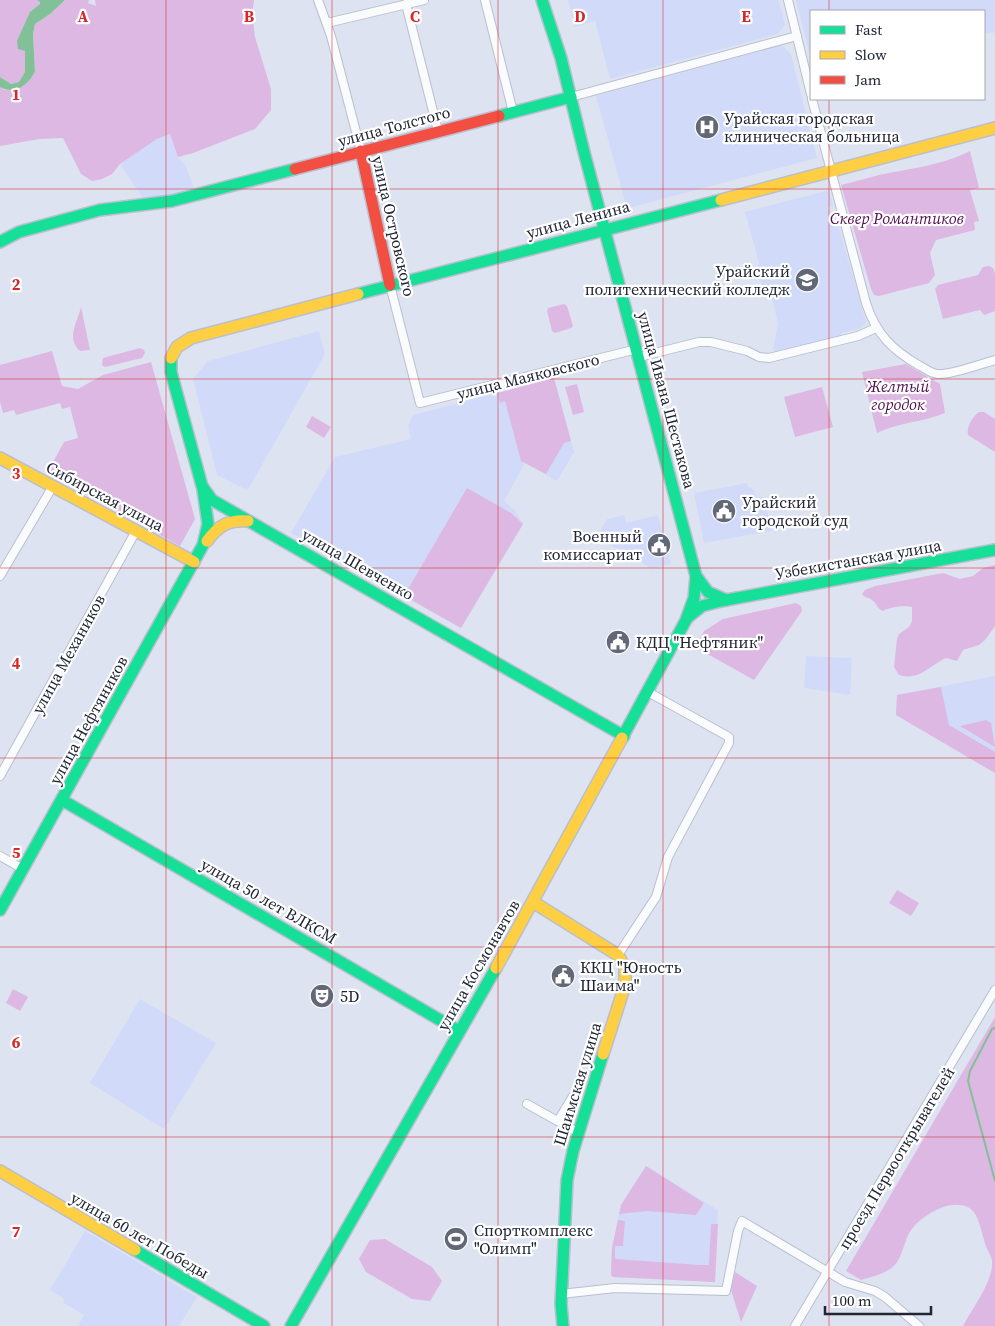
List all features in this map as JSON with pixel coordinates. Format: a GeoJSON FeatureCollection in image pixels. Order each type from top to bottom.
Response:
{"type":"FeatureCollection","features":[{"type":"Feature","properties":{"kind":"main road","name":"улица Ивана Шестакова"},"geometry":{"type":"LineString","coordinates":[[542,0],[554,33],[571,96],[696,576]]}},
{"type":"Feature","properties":{"kind":"main road","name":"улица Толстого"},"geometry":{"type":"LineString","coordinates":[[0,242],[20,232],[100,210],[158,204],[571,96]]}},
{"type":"Feature","properties":{"kind":"main road","name":"улица Ленина"},"geometry":{"type":"LineString","coordinates":[[173,351],[184,341],[191,338],[995,128]]}},
{"type":"Feature","properties":{"kind":"main road","name":"улица Островского"},"geometry":{"type":"LineString","coordinates":[[361,151],[390,285]]}},
{"type":"Feature","properties":{"kind":"main road","name":"улица Шевченко"},"geometry":{"type":"LineString","coordinates":[[173,351],[170,364],[171,372],[202,486],[212,500],[624,736]]}},
{"type":"Feature","properties":{"kind":"main road","name":"Сибирская улица"},"geometry":{"type":"LineString","coordinates":[[0,458],[194,562]]}},
{"type":"Feature","properties":{"kind":"main road","name":"улица Нефтяников"},"geometry":{"type":"LineString","coordinates":[[0,910],[203,545],[209,520],[202,486]]}},
{"type":"Feature","properties":{"kind":"main road","name":"улица Нефтяников"},"geometry":{"type":"LineString","coordinates":[[203,545],[216,529],[223,524],[235,520],[250,521]]}},
{"type":"Feature","properties":{"kind":"main road","name":"Узбекистанская улица"},"geometry":{"type":"LineString","coordinates":[[687,618],[702,606],[726,600],[995,550]]}},
{"type":"Feature","properties":{"kind":"main road"},"geometry":{"type":"LineString","coordinates":[[696,576],[706,592],[726,600]]}},
{"type":"Feature","properties":{"kind":"main road","name":"улица Космонавтов"},"geometry":{"type":"LineString","coordinates":[[291,1326],[532,902],[648,692],[687,618],[694,599],[696,576]]}},
{"type":"Feature","properties":{"kind":"main road","name":"улица 50 лет ВЛКСМ"},"geometry":{"type":"LineString","coordinates":[[62,800],[459,1031]]}},
{"type":"Feature","properties":{"kind":"main road"},"geometry":{"type":"LineString","coordinates":[[532,902],[618,955]]}},
{"type":"Feature","properties":{"kind":"main road","name":"Шаимская улица"},"geometry":{"type":"LineString","coordinates":[[563,1326],[561,1294],[566,1189],[570,1162],[625,985],[625,968],[618,955]]}},
{"type":"Feature","properties":{"kind":"main road","name":"улица 60 лет Победы"},"geometry":{"type":"LineString","coordinates":[[0,1171],[264,1326]]}},
{"type":"Feature","properties":{"kind":"street","name":"улица Островского"},"geometry":{"type":"LineString","coordinates":[[318,0],[335,50],[361,151]]}},
{"type":"Feature","properties":{"kind":"street"},"geometry":{"type":"LineString","coordinates":[[327,23],[424,0]]}},
{"type":"Feature","properties":{"kind":"street"},"geometry":{"type":"LineString","coordinates":[[485,0],[513,112]]}},
{"type":"Feature","properties":{"kind":"street"},"geometry":{"type":"LineString","coordinates":[[788,0],[810,90]]}},
{"type":"Feature","properties":{"kind":"street"},"geometry":{"type":"LineString","coordinates":[[406,4],[438,131]]}},
{"type":"Feature","properties":{"kind":"street","name":"улица Толстого"},"geometry":{"type":"LineString","coordinates":[[571,96],[797,36]]}},
{"type":"Feature","properties":{"kind":"street"},"geometry":{"type":"LineString","coordinates":[[812,100],[866,303],[876,328],[907,359],[933,373],[944,374],[995,360]]}},
{"type":"Feature","properties":{"kind":"street","name":"улица Островского"},"geometry":{"type":"LineString","coordinates":[[390,285],[420,403]]}},
{"type":"Feature","properties":{"kind":"street","name":"улица Маяковского"},"geometry":{"type":"LineString","coordinates":[[420,403],[638,353],[693,343],[705,342],[769,358],[858,336],[876,328]]}},
{"type":"Feature","properties":{"kind":"street"},"geometry":{"type":"LineString","coordinates":[[0,576],[52,486]]}},
{"type":"Feature","properties":{"kind":"street","name":"улица Механиков"},"geometry":{"type":"LineString","coordinates":[[0,776],[136,531]]}},
{"type":"Feature","properties":{"kind":"street"},"geometry":{"type":"LineString","coordinates":[[618,955],[656,898],[668,857],[729,742],[729,737],[648,692]]}},
{"type":"Feature","properties":{"kind":"street"},"geometry":{"type":"LineString","coordinates":[[0,856],[24,868]]}},
{"type":"Feature","properties":{"kind":"street","name":"проезд Первооткрывателей"},"geometry":{"type":"LineString","coordinates":[[795,1326],[995,990]]}},
{"type":"Feature","properties":{"kind":"street"},"geometry":{"type":"LineString","coordinates":[[558,1121],[573,1096]]}},
{"type":"Feature","properties":{"kind":"street"},"geometry":{"type":"LineString","coordinates":[[527,1104],[579,1133]]}},
{"type":"Feature","properties":{"kind":"street"},"geometry":{"type":"LineString","coordinates":[[561,1294],[621,1288],[726,1291],[738,1231],[742,1221],[845,1282],[875,1291],[885,1297],[918,1326]]}},
{"type":"Feature","properties":{"kind":"shaded area"},"geometry":{"type":"Polygon","coordinates":[[[37,0],[65,0],[50,14],[35,24],[33,34],[35,71],[29,81],[16,89],[5,89],[0,87],[0,77],[11,84],[19,82],[25,72],[25,51],[18,49],[17,41],[30,12],[40,4],[37,0]]]}},
{"type":"Feature","properties":{"kind":"shaded area"},"geometry":{"type":"Polygon","coordinates":[[[568,0],[779,0],[785,25],[778,34],[610,79],[595,21],[575,27],[568,0]]]}},
{"type":"Feature","properties":{"kind":"shaded area"},"geometry":{"type":"Polygon","coordinates":[[[796,0],[995,0],[995,36],[994,32],[985,34],[985,10],[810,10],[810,55],[796,0]]]}},
{"type":"Feature","properties":{"kind":"shaded area","name":"Урайская городская клиническая больница"},"geometry":{"type":"Polygon","coordinates":[[[782,45],[791,54],[817,158],[632,207],[626,205],[596,96],[782,45]]]}},
{"type":"Feature","properties":{"kind":"shaded area"},"geometry":{"type":"Polygon","coordinates":[[[170,134],[178,157],[186,166],[194,189],[145,201],[120,164],[157,139],[170,134]]]}},
{"type":"Feature","properties":{"kind":"shaded area","name":"Урайский политехнический колледж"},"geometry":{"type":"Polygon","coordinates":[[[829,190],[833,206],[828,207],[834,225],[838,224],[866,322],[861,328],[841,333],[841,337],[775,354],[773,349],[778,324],[771,293],[764,294],[757,267],[759,263],[745,212],[829,190]]]}},
{"type":"Feature","properties":{"kind":"shaded area"},"geometry":{"type":"Polygon","coordinates":[[[319,331],[325,354],[249,488],[245,489],[217,475],[193,379],[208,361],[319,331]]]}},
{"type":"Feature","properties":{"kind":"shaded area"},"geometry":{"type":"Polygon","coordinates":[[[554,378],[574,452],[557,481],[525,463],[504,501],[515,510],[523,524],[461,628],[291,533],[335,457],[411,439],[408,426],[413,415],[554,378]]]}},
{"type":"Feature","properties":{"kind":"shaded area"},"geometry":{"type":"Polygon","coordinates":[[[747,483],[748,487],[752,488],[757,497],[765,497],[771,531],[704,543],[694,493],[747,483]]]}},
{"type":"Feature","properties":{"kind":"shaded area"},"geometry":{"type":"Polygon","coordinates":[[[624,515],[626,523],[658,515],[671,564],[652,569],[597,537],[607,519],[624,515]]]}},
{"type":"Feature","properties":{"kind":"shaded area"},"geometry":{"type":"Polygon","coordinates":[[[806,656],[852,658],[850,695],[804,688],[806,656]]]}},
{"type":"Feature","properties":{"kind":"shaded area"},"geometry":{"type":"Polygon","coordinates":[[[995,676],[995,773],[896,715],[897,695],[995,676]]]}},
{"type":"Feature","properties":{"kind":"shaded area"},"geometry":{"type":"Polygon","coordinates":[[[140,999],[216,1043],[164,1129],[90,1083],[140,999]]]}},
{"type":"Feature","properties":{"kind":"shaded area"},"geometry":{"type":"Polygon","coordinates":[[[646,1166],[718,1210],[715,1282],[613,1277],[611,1275],[612,1248],[621,1205],[646,1166]]]}},
{"type":"Feature","properties":{"kind":"shaded area"},"geometry":{"type":"Polygon","coordinates":[[[85,1231],[197,1297],[179,1326],[78,1326],[84,1315],[64,1303],[63,1298],[50,1290],[85,1231]]]}},
{"type":"Feature","properties":{"kind":"green space"},"geometry":{"type":"Polygon","coordinates":[[[0,0],[37,0],[41,2],[30,12],[25,51],[25,72],[19,82],[11,84],[0,77],[0,0]]]}},
{"type":"Feature","properties":{"kind":"green space"},"geometry":{"type":"Polygon","coordinates":[[[65,0],[89,0],[88,3],[96,6],[95,0],[254,0],[252,14],[250,16],[247,13],[253,20],[255,37],[271,89],[271,110],[255,129],[178,157],[170,134],[157,139],[120,164],[112,174],[92,181],[81,174],[63,138],[39,139],[0,146],[0,87],[5,90],[17,89],[35,71],[33,34],[35,24],[50,14],[65,0]]]}},
{"type":"Feature","properties":{"kind":"green space","name":"Сквер Романтиков"},"geometry":{"type":"Polygon","coordinates":[[[970,151],[979,188],[970,190],[979,221],[974,222],[975,230],[936,240],[930,253],[935,275],[929,283],[879,296],[874,295],[841,185],[937,163],[970,151]]]}},
{"type":"Feature","properties":{"kind":"green space"},"geometry":{"type":"Polygon","coordinates":[[[989,266],[993,268],[995,274],[995,311],[984,315],[980,310],[943,319],[935,289],[938,285],[978,275],[983,267],[989,266]]]}},
{"type":"Feature","properties":{"kind":"green space"},"geometry":{"type":"Polygon","coordinates":[[[564,304],[567,306],[573,326],[555,333],[552,331],[547,311],[548,308],[564,304]]]}},
{"type":"Feature","properties":{"kind":"green space"},"geometry":{"type":"Polygon","coordinates":[[[81,307],[90,350],[80,351],[76,346],[73,336],[81,307]]]}},
{"type":"Feature","properties":{"kind":"green space"},"geometry":{"type":"Polygon","coordinates":[[[140,348],[145,353],[142,358],[105,367],[102,365],[103,358],[140,348]]]}},
{"type":"Feature","properties":{"kind":"green space"},"geometry":{"type":"Polygon","coordinates":[[[52,351],[62,386],[78,389],[103,375],[151,362],[195,519],[180,546],[47,473],[64,442],[78,438],[70,407],[62,409],[60,403],[16,415],[14,410],[3,413],[0,402],[0,365],[52,351]]]}},
{"type":"Feature","properties":{"kind":"green space","name":"Желтый городок"},"geometry":{"type":"Polygon","coordinates":[[[906,364],[940,384],[945,413],[894,426],[877,433],[862,372],[906,364]]]}},
{"type":"Feature","properties":{"kind":"green space"},"geometry":{"type":"Polygon","coordinates":[[[554,378],[571,441],[564,443],[546,474],[521,461],[505,401],[500,403],[498,393],[554,378]]]}},
{"type":"Feature","properties":{"kind":"green space"},"geometry":{"type":"Polygon","coordinates":[[[577,384],[584,412],[573,415],[565,387],[577,384]]]}},
{"type":"Feature","properties":{"kind":"green space"},"geometry":{"type":"Polygon","coordinates":[[[822,387],[833,427],[795,437],[784,397],[822,387]]]}},
{"type":"Feature","properties":{"kind":"green space"},"geometry":{"type":"Polygon","coordinates":[[[979,412],[984,412],[995,419],[995,452],[968,435],[970,422],[979,412]]]}},
{"type":"Feature","properties":{"kind":"green space"},"geometry":{"type":"Polygon","coordinates":[[[312,416],[331,427],[324,438],[306,427],[312,416]]]}},
{"type":"Feature","properties":{"kind":"green space"},"geometry":{"type":"Polygon","coordinates":[[[467,488],[511,513],[523,524],[461,628],[404,596],[467,488]]]}},
{"type":"Feature","properties":{"kind":"green space"},"geometry":{"type":"Polygon","coordinates":[[[995,565],[995,626],[985,640],[979,645],[963,650],[957,661],[946,658],[924,672],[912,676],[899,675],[894,667],[897,639],[899,634],[909,627],[912,621],[912,607],[889,608],[883,611],[879,609],[874,601],[862,594],[865,590],[875,586],[943,573],[960,579],[973,576],[983,568],[995,565]]]}},
{"type":"Feature","properties":{"kind":"green space"},"geometry":{"type":"Polygon","coordinates":[[[796,603],[801,606],[802,611],[754,680],[695,647],[704,631],[723,619],[796,603]]]}},
{"type":"Feature","properties":{"kind":"green space"},"geometry":{"type":"Polygon","coordinates":[[[941,687],[949,725],[995,752],[995,773],[896,715],[897,695],[941,687]]]}},
{"type":"Feature","properties":{"kind":"green space"},"geometry":{"type":"Polygon","coordinates":[[[986,720],[991,723],[995,747],[960,726],[986,720]]]}},
{"type":"Feature","properties":{"kind":"green space"},"geometry":{"type":"Polygon","coordinates":[[[897,890],[919,903],[911,916],[889,903],[897,890]]]}},
{"type":"Feature","properties":{"kind":"green space"},"geometry":{"type":"Polygon","coordinates":[[[13,989],[28,997],[20,1011],[6,1003],[13,989]]]}},
{"type":"Feature","properties":{"kind":"green space"},"geometry":{"type":"Polygon","coordinates":[[[995,1017],[995,1326],[963,1326],[982,1294],[992,1269],[991,1257],[976,1216],[971,1209],[956,1205],[947,1206],[930,1213],[911,1230],[898,1261],[887,1271],[861,1280],[846,1271],[995,1017]]]}},
{"type":"Feature","properties":{"kind":"green space"},"geometry":{"type":"Polygon","coordinates":[[[646,1166],[704,1203],[696,1215],[647,1211],[619,1214],[621,1205],[646,1166]]]}},
{"type":"Feature","properties":{"kind":"green space"},"geometry":{"type":"Polygon","coordinates":[[[618,1220],[625,1221],[623,1246],[615,1246],[615,1259],[700,1265],[709,1265],[711,1224],[718,1224],[715,1282],[613,1277],[611,1275],[612,1248],[618,1220]]]}},
{"type":"Feature","properties":{"kind":"green space"},"geometry":{"type":"Polygon","coordinates":[[[385,1239],[432,1267],[442,1281],[430,1301],[412,1299],[366,1272],[359,1259],[370,1240],[385,1239]]]}},
{"type":"Feature","properties":{"kind":"green space"},"geometry":{"type":"Polygon","coordinates":[[[735,1272],[757,1286],[741,1322],[731,1290],[735,1272]]]}},
{"type":"Feature","properties":{"kind":"waterway"},"geometry":{"type":"LineString","coordinates":[[995,1028],[992,1029],[970,1071],[968,1081],[995,1181]]}},
{"type":"Feature","properties":{"kind":"traffic: fast"},"geometry":{"type":"LineString","coordinates":[[542,0],[561,58],[696,576],[708,592],[726,600]]}},
{"type":"Feature","properties":{"kind":"traffic: fast"},"geometry":{"type":"LineString","coordinates":[[499,116],[571,97]]}},
{"type":"Feature","properties":{"kind":"traffic: fast"},"geometry":{"type":"LineString","coordinates":[[0,242],[19,232],[100,210],[172,201],[295,169]]}},
{"type":"Feature","properties":{"kind":"traffic: fast"},"geometry":{"type":"LineString","coordinates":[[358,294],[721,200]]}},
{"type":"Feature","properties":{"kind":"traffic: fast"},"geometry":{"type":"LineString","coordinates":[[171,358],[171,372],[202,486],[212,500],[624,736]]}},
{"type":"Feature","properties":{"kind":"traffic: fast"},"geometry":{"type":"LineString","coordinates":[[0,910],[203,545],[208,524],[203,490]]}},
{"type":"Feature","properties":{"kind":"traffic: fast"},"geometry":{"type":"LineString","coordinates":[[687,618],[702,606],[721,601],[995,550]]}},
{"type":"Feature","properties":{"kind":"traffic: fast"},"geometry":{"type":"LineString","coordinates":[[622,738],[686,620],[694,598],[696,576]]}},
{"type":"Feature","properties":{"kind":"traffic: fast"},"geometry":{"type":"LineString","coordinates":[[62,800],[459,1031]]}},
{"type":"Feature","properties":{"kind":"traffic: fast"},"geometry":{"type":"LineString","coordinates":[[291,1326],[496,968]]}},
{"type":"Feature","properties":{"kind":"traffic: fast"},"geometry":{"type":"LineString","coordinates":[[563,1326],[561,1304],[567,1180],[573,1151],[603,1054]]}},
{"type":"Feature","properties":{"kind":"traffic: fast"},"geometry":{"type":"LineString","coordinates":[[135,1250],[264,1326]]}},
{"type":"Feature","properties":{"kind":"traffic: slow"},"geometry":{"type":"LineString","coordinates":[[721,200],[995,128]]}},
{"type":"Feature","properties":{"kind":"traffic: slow"},"geometry":{"type":"LineString","coordinates":[[171,358],[177,347],[191,338],[358,294]]}},
{"type":"Feature","properties":{"kind":"traffic: slow"},"geometry":{"type":"LineString","coordinates":[[0,458],[194,562]]}},
{"type":"Feature","properties":{"kind":"traffic: slow"},"geometry":{"type":"LineString","coordinates":[[207,541],[215,531],[230,522],[248,521]]}},
{"type":"Feature","properties":{"kind":"traffic: slow"},"geometry":{"type":"LineString","coordinates":[[496,968],[622,738]]}},
{"type":"Feature","properties":{"kind":"traffic: slow"},"geometry":{"type":"LineString","coordinates":[[533,902],[618,955],[625,968],[625,985],[603,1054]]}},
{"type":"Feature","properties":{"kind":"traffic: slow"},"geometry":{"type":"LineString","coordinates":[[0,1171],[135,1250]]}},
{"type":"Feature","properties":{"kind":"traffic: jam"},"geometry":{"type":"LineString","coordinates":[[295,169],[499,116]]}},
{"type":"Feature","properties":{"kind":"traffic: jam"},"geometry":{"type":"LineString","coordinates":[[361,151],[390,285]]}},
{"type":"Feature","properties":{"kind":"place","name":"Урайская городская клиническая больница"},"geometry":{"type":"Point","coordinates":[707,127]}},
{"type":"Feature","properties":{"kind":"place","name":"Урайский политехнический колледж"},"geometry":{"type":"Point","coordinates":[807,280]}},
{"type":"Feature","properties":{"kind":"place","name":"Урайский городской суд"},"geometry":{"type":"Point","coordinates":[724,511]}},
{"type":"Feature","properties":{"kind":"place","name":"Военный комиссариат"},"geometry":{"type":"Point","coordinates":[659,545]}},
{"type":"Feature","properties":{"kind":"place","name":"КДЦ \"Нефтяник\""},"geometry":{"type":"Point","coordinates":[618,642]}},
{"type":"Feature","properties":{"kind":"place","name":"ККЦ \"Юность Шаима\""},"geometry":{"type":"Point","coordinates":[563,976]}},
{"type":"Feature","properties":{"kind":"place","name":"5D"},"geometry":{"type":"Point","coordinates":[322,996]}},
{"type":"Feature","properties":{"kind":"place","name":"Спорткомплекс \"Олимп\""},"geometry":{"type":"Point","coordinates":[456,1239]}}]}
